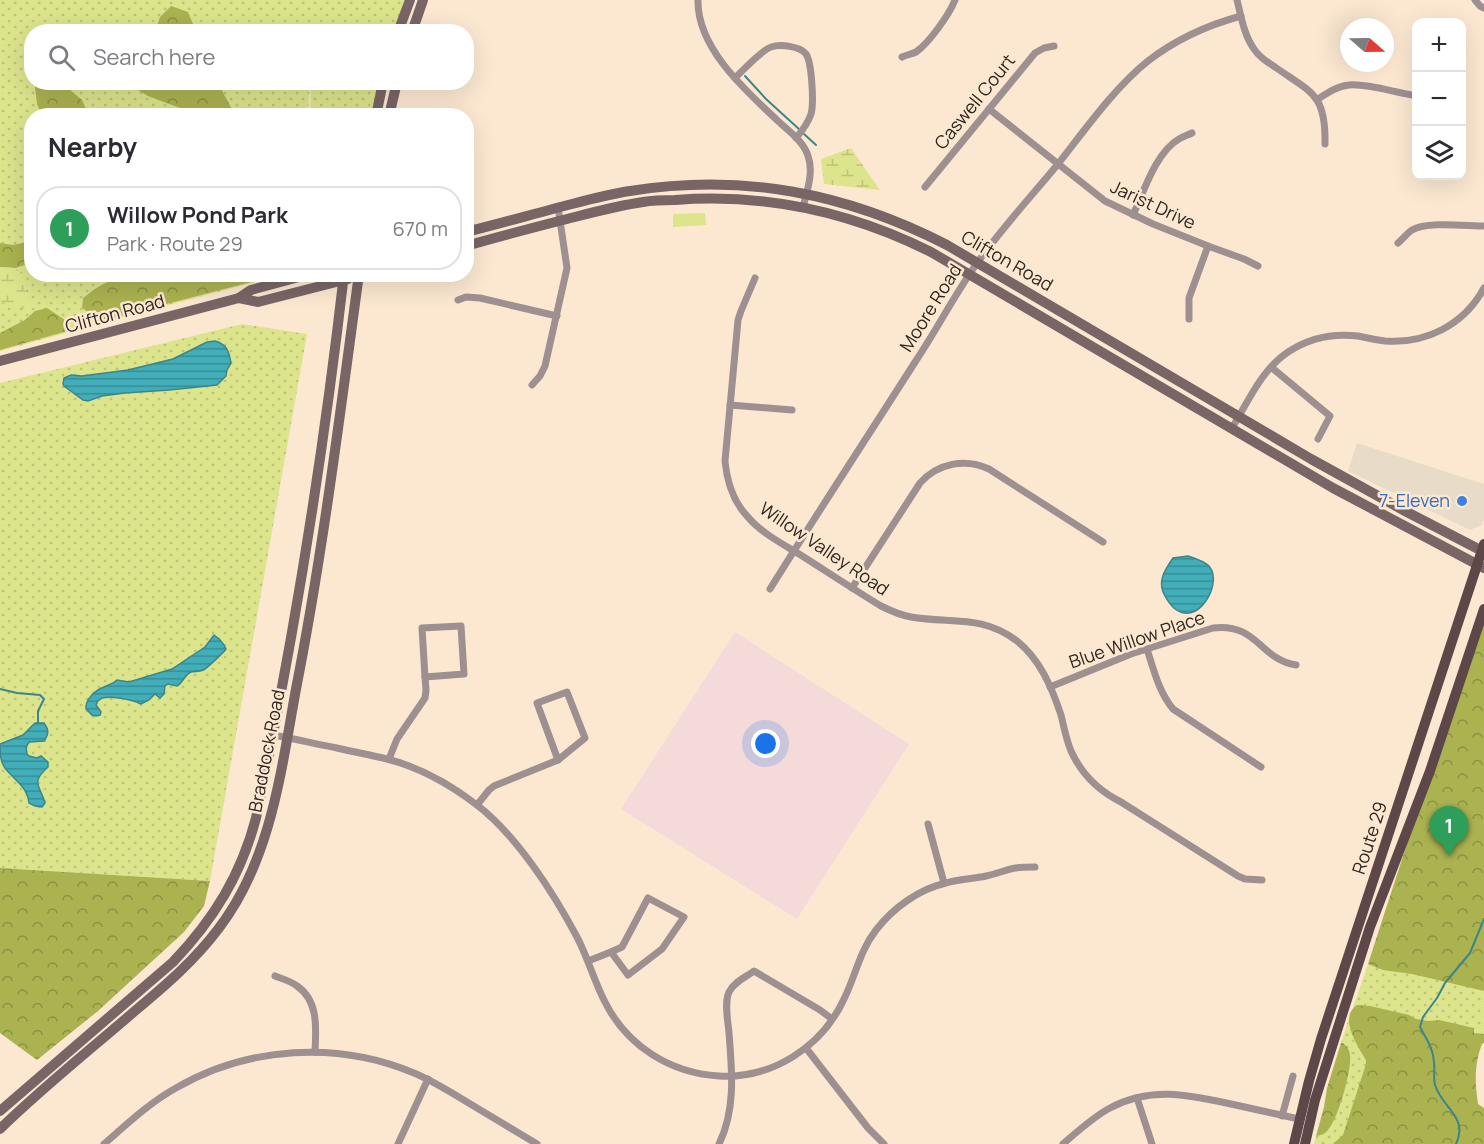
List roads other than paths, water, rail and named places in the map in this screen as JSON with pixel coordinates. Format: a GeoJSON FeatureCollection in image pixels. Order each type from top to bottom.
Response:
{"type":"FeatureCollection","features":[{"type":"Feature","properties":{"kind":"main road"},"geometry":{"type":"LineString","coordinates":[[401,24],[410,0]]}},
{"type":"Feature","properties":{"kind":"main road"},"geometry":{"type":"LineString","coordinates":[[415,24],[423,0]]}},
{"type":"Feature","properties":{"kind":"main road"},"geometry":{"type":"LineString","coordinates":[[378,108],[381,90]]}},
{"type":"Feature","properties":{"kind":"main road"},"geometry":{"type":"LineString","coordinates":[[391,108],[395,90]]}},
{"type":"Feature","properties":{"kind":"main road","name":"Clifton Road"},"geometry":{"type":"LineString","coordinates":[[474,230],[629,191],[682,185],[746,186],[806,194],[841,202],[906,225],[947,245],[1311,459],[1405,511],[1483,549]]}},
{"type":"Feature","properties":{"kind":"main road","name":"Clifton Road"},"geometry":{"type":"LineString","coordinates":[[474,244],[585,214],[644,202],[697,198],[745,199],[803,207],[836,215],[886,231],[970,273],[1333,488],[1481,566]]}},
{"type":"Feature","properties":{"kind":"main road","name":"Clifton Road"},"geometry":{"type":"LineString","coordinates":[[0,361],[239,298],[251,290],[280,282]]}},
{"type":"Feature","properties":{"kind":"main road","name":"Clifton Road"},"geometry":{"type":"LineString","coordinates":[[239,298],[258,302],[327,282]]}},
{"type":"Feature","properties":{"kind":"main road","name":"Braddock Road"},"geometry":{"type":"LineString","coordinates":[[0,1111],[173,962],[211,917],[236,877],[250,843],[256,818],[288,658],[323,438],[343,282]]}},
{"type":"Feature","properties":{"kind":"main road","name":"Braddock Road"},"geometry":{"type":"LineString","coordinates":[[0,1129],[29,1101],[187,966],[221,926],[248,881],[272,815],[287,738],[321,553],[359,282]]}},
{"type":"Feature","properties":{"kind":"main road","name":"Route 29"},"geometry":{"type":"LineString","coordinates":[[1293,1144],[1321,1039],[1481,566],[1483,549]]}},
{"type":"Feature","properties":{"kind":"main road","name":"Route 29"},"geometry":{"type":"LineString","coordinates":[[1305,1144],[1315,1100],[1370,927],[1430,771],[1484,609]]}},
{"type":"Feature","properties":{"kind":"street"},"geometry":{"type":"LineString","coordinates":[[698,0],[703,30],[726,68],[796,138],[808,156],[810,174],[803,207]]}},
{"type":"Feature","properties":{"kind":"street"},"geometry":{"type":"LineString","coordinates":[[902,57],[914,53],[924,45],[948,14],[955,0]]}},
{"type":"Feature","properties":{"kind":"street"},"geometry":{"type":"LineString","coordinates":[[1238,0],[1249,42],[1258,55],[1318,99],[1325,123],[1325,144]]}},
{"type":"Feature","properties":{"kind":"street"},"geometry":{"type":"LineString","coordinates":[[1475,0],[1484,8]]}},
{"type":"Feature","properties":{"kind":"street","name":"Moore Road"},"geometry":{"type":"LineString","coordinates":[[770,589],[977,262],[1131,76],[1169,47],[1191,35],[1241,16]]}},
{"type":"Feature","properties":{"kind":"street","name":"Caswell Court"},"geometry":{"type":"LineString","coordinates":[[925,187],[1035,53],[1054,46]]}},
{"type":"Feature","properties":{"kind":"street"},"geometry":{"type":"LineString","coordinates":[[735,78],[771,47],[799,49],[806,54],[809,61],[813,99],[812,113],[796,138]]}},
{"type":"Feature","properties":{"kind":"street"},"geometry":{"type":"LineString","coordinates":[[1318,99],[1329,92],[1349,85],[1412,95]]}},
{"type":"Feature","properties":{"kind":"street","name":"Jarist Drive"},"geometry":{"type":"LineString","coordinates":[[989,109],[1106,201],[1258,266]]}},
{"type":"Feature","properties":{"kind":"street"},"geometry":{"type":"LineString","coordinates":[[1133,214],[1149,178],[1164,153],[1178,139],[1192,133]]}},
{"type":"Feature","properties":{"kind":"street"},"geometry":{"type":"LineString","coordinates":[[532,385],[545,366],[567,268],[558,207]]}},
{"type":"Feature","properties":{"kind":"street"},"geometry":{"type":"LineString","coordinates":[[1398,243],[1413,230],[1422,226],[1484,226]]}},
{"type":"Feature","properties":{"kind":"street"},"geometry":{"type":"LineString","coordinates":[[1189,319],[1188,298],[1208,246]]}},
{"type":"Feature","properties":{"kind":"street","name":"Willow Valley Road"},"geometry":{"type":"LineString","coordinates":[[755,278],[738,320],[725,461],[732,494],[742,510],[753,523],[793,551],[881,606],[902,615],[972,621],[987,625],[1009,636],[1030,654],[1039,666],[1061,716],[1070,750],[1080,767],[1094,783],[1109,796],[1238,876],[1245,879],[1262,880]]}},
{"type":"Feature","properties":{"kind":"street"},"geometry":{"type":"LineString","coordinates":[[1232,429],[1271,367],[1286,353],[1303,343],[1329,336],[1346,335],[1388,341],[1420,339],[1450,325],[1463,316],[1484,288]]}},
{"type":"Feature","properties":{"kind":"street"},"geometry":{"type":"LineString","coordinates":[[458,300],[466,297],[480,298],[557,316]]}},
{"type":"Feature","properties":{"kind":"street"},"geometry":{"type":"LineString","coordinates":[[1271,367],[1330,416],[1318,439]]}},
{"type":"Feature","properties":{"kind":"street"},"geometry":{"type":"LineString","coordinates":[[730,405],[792,410]]}},
{"type":"Feature","properties":{"kind":"street"},"geometry":{"type":"LineString","coordinates":[[852,588],[920,483],[935,470],[953,464],[972,463],[989,469],[1103,542]]}},
{"type":"Feature","properties":{"kind":"street"},"geometry":{"type":"LineString","coordinates":[[389,759],[397,739],[425,698],[422,628],[461,627],[464,674],[425,677]]}},
{"type":"Feature","properties":{"kind":"street","name":"Blue Willow Place"},"geometry":{"type":"LineString","coordinates":[[1050,687],[1131,654],[1213,628],[1232,628],[1246,633],[1274,657],[1296,665]]}},
{"type":"Feature","properties":{"kind":"street"},"geometry":{"type":"LineString","coordinates":[[1148,649],[1158,686],[1173,709],[1261,767]]}},
{"type":"Feature","properties":{"kind":"street"},"geometry":{"type":"LineString","coordinates":[[477,805],[495,786],[558,760],[585,738],[567,692],[537,703],[558,760]]}},
{"type":"Feature","properties":{"kind":"street"},"geometry":{"type":"LineString","coordinates":[[273,735],[389,759],[429,775],[477,805],[525,856],[563,912],[607,1005],[623,1029],[659,1059],[692,1072],[732,1076],[749,1074],[772,1067],[806,1048],[816,1040],[843,1001],[862,951],[877,929],[908,900],[944,883],[989,876],[1014,868],[1035,867]]}},
{"type":"Feature","properties":{"kind":"street"},"geometry":{"type":"LineString","coordinates":[[928,824],[944,883]]}},
{"type":"Feature","properties":{"kind":"street"},"geometry":{"type":"LineString","coordinates":[[588,961],[622,947],[648,898],[684,917],[662,949],[628,975],[611,952]]}},
{"type":"Feature","properties":{"kind":"street"},"geometry":{"type":"LineString","coordinates":[[719,1144],[727,1124],[732,1076],[727,1002],[730,988],[754,972],[832,1019]]}},
{"type":"Feature","properties":{"kind":"street"},"geometry":{"type":"LineString","coordinates":[[275,976],[297,986],[311,1001],[316,1018],[315,1052]]}},
{"type":"Feature","properties":{"kind":"street"},"geometry":{"type":"LineString","coordinates":[[806,1048],[878,1142]]}},
{"type":"Feature","properties":{"kind":"street"},"geometry":{"type":"LineString","coordinates":[[104,1144],[154,1102],[201,1075],[257,1057],[315,1052],[376,1060],[405,1069],[428,1079],[537,1144]]}},
{"type":"Feature","properties":{"kind":"street"},"geometry":{"type":"LineString","coordinates":[[1282,1116],[1293,1076]]}},
{"type":"Feature","properties":{"kind":"street"},"geometry":{"type":"LineString","coordinates":[[398,1144],[428,1079]]}},
{"type":"Feature","properties":{"kind":"street"},"geometry":{"type":"LineString","coordinates":[[1063,1144],[1100,1114],[1120,1103],[1157,1094],[1182,1094],[1299,1119]]}},
{"type":"Feature","properties":{"kind":"street"},"geometry":{"type":"LineString","coordinates":[[1137,1098],[1152,1144]]}},
{"type":"Feature","properties":{"kind":"water"},"geometry":{"type":"Polygon","coordinates":[[[215,341],[227,349],[231,363],[226,376],[217,385],[125,393],[102,396],[88,401],[83,400],[63,384],[64,378],[71,375],[82,376],[128,370],[173,359],[207,342],[215,341]]]}},
{"type":"Feature","properties":{"kind":"water"},"geometry":{"type":"Polygon","coordinates":[[[1188,556],[1209,566],[1213,575],[1213,585],[1202,605],[1194,612],[1184,613],[1174,608],[1165,596],[1162,581],[1164,572],[1173,558],[1188,556]]]}},
{"type":"Feature","properties":{"kind":"water"},"geometry":{"type":"Polygon","coordinates":[[[214,635],[220,639],[225,651],[205,669],[189,673],[177,686],[168,684],[165,686],[164,694],[160,698],[155,694],[141,704],[119,698],[101,699],[96,705],[101,712],[96,716],[86,709],[89,699],[101,688],[117,680],[129,682],[172,669],[205,647],[214,635]]]}},
{"type":"Feature","properties":{"kind":"water"},"geometry":{"type":"Polygon","coordinates":[[[35,723],[44,723],[48,732],[44,741],[29,742],[26,747],[29,756],[37,758],[41,756],[48,762],[48,767],[42,772],[38,781],[45,803],[42,807],[29,803],[23,788],[3,765],[0,753],[0,744],[23,735],[35,723]]]}},
{"type":"Feature","properties":{"kind":"waterway"},"geometry":{"type":"LineString","coordinates":[[745,76],[800,130]]}},
{"type":"Feature","properties":{"kind":"waterway"},"geometry":{"type":"LineString","coordinates":[[804,134],[816,145]]}},
{"type":"Feature","properties":{"kind":"waterway"},"geometry":{"type":"LineString","coordinates":[[0,689],[40,695],[44,699],[38,711],[38,723]]}},
{"type":"Feature","properties":{"kind":"waterway"},"geometry":{"type":"LineString","coordinates":[[1456,1144],[1459,1135],[1457,1120],[1438,1093],[1434,1079],[1432,1052],[1420,1027],[1423,1017],[1445,983],[1470,953],[1484,919]]}},
{"type":"Feature","properties":{"kind":"place","name":"7-Eleven"},"geometry":{"type":"Point","coordinates":[1462,501]}},
{"type":"Feature","properties":{"kind":"place","name":"Willow Pond Park"},"geometry":{"type":"Point","coordinates":[1449,856]}}]}
